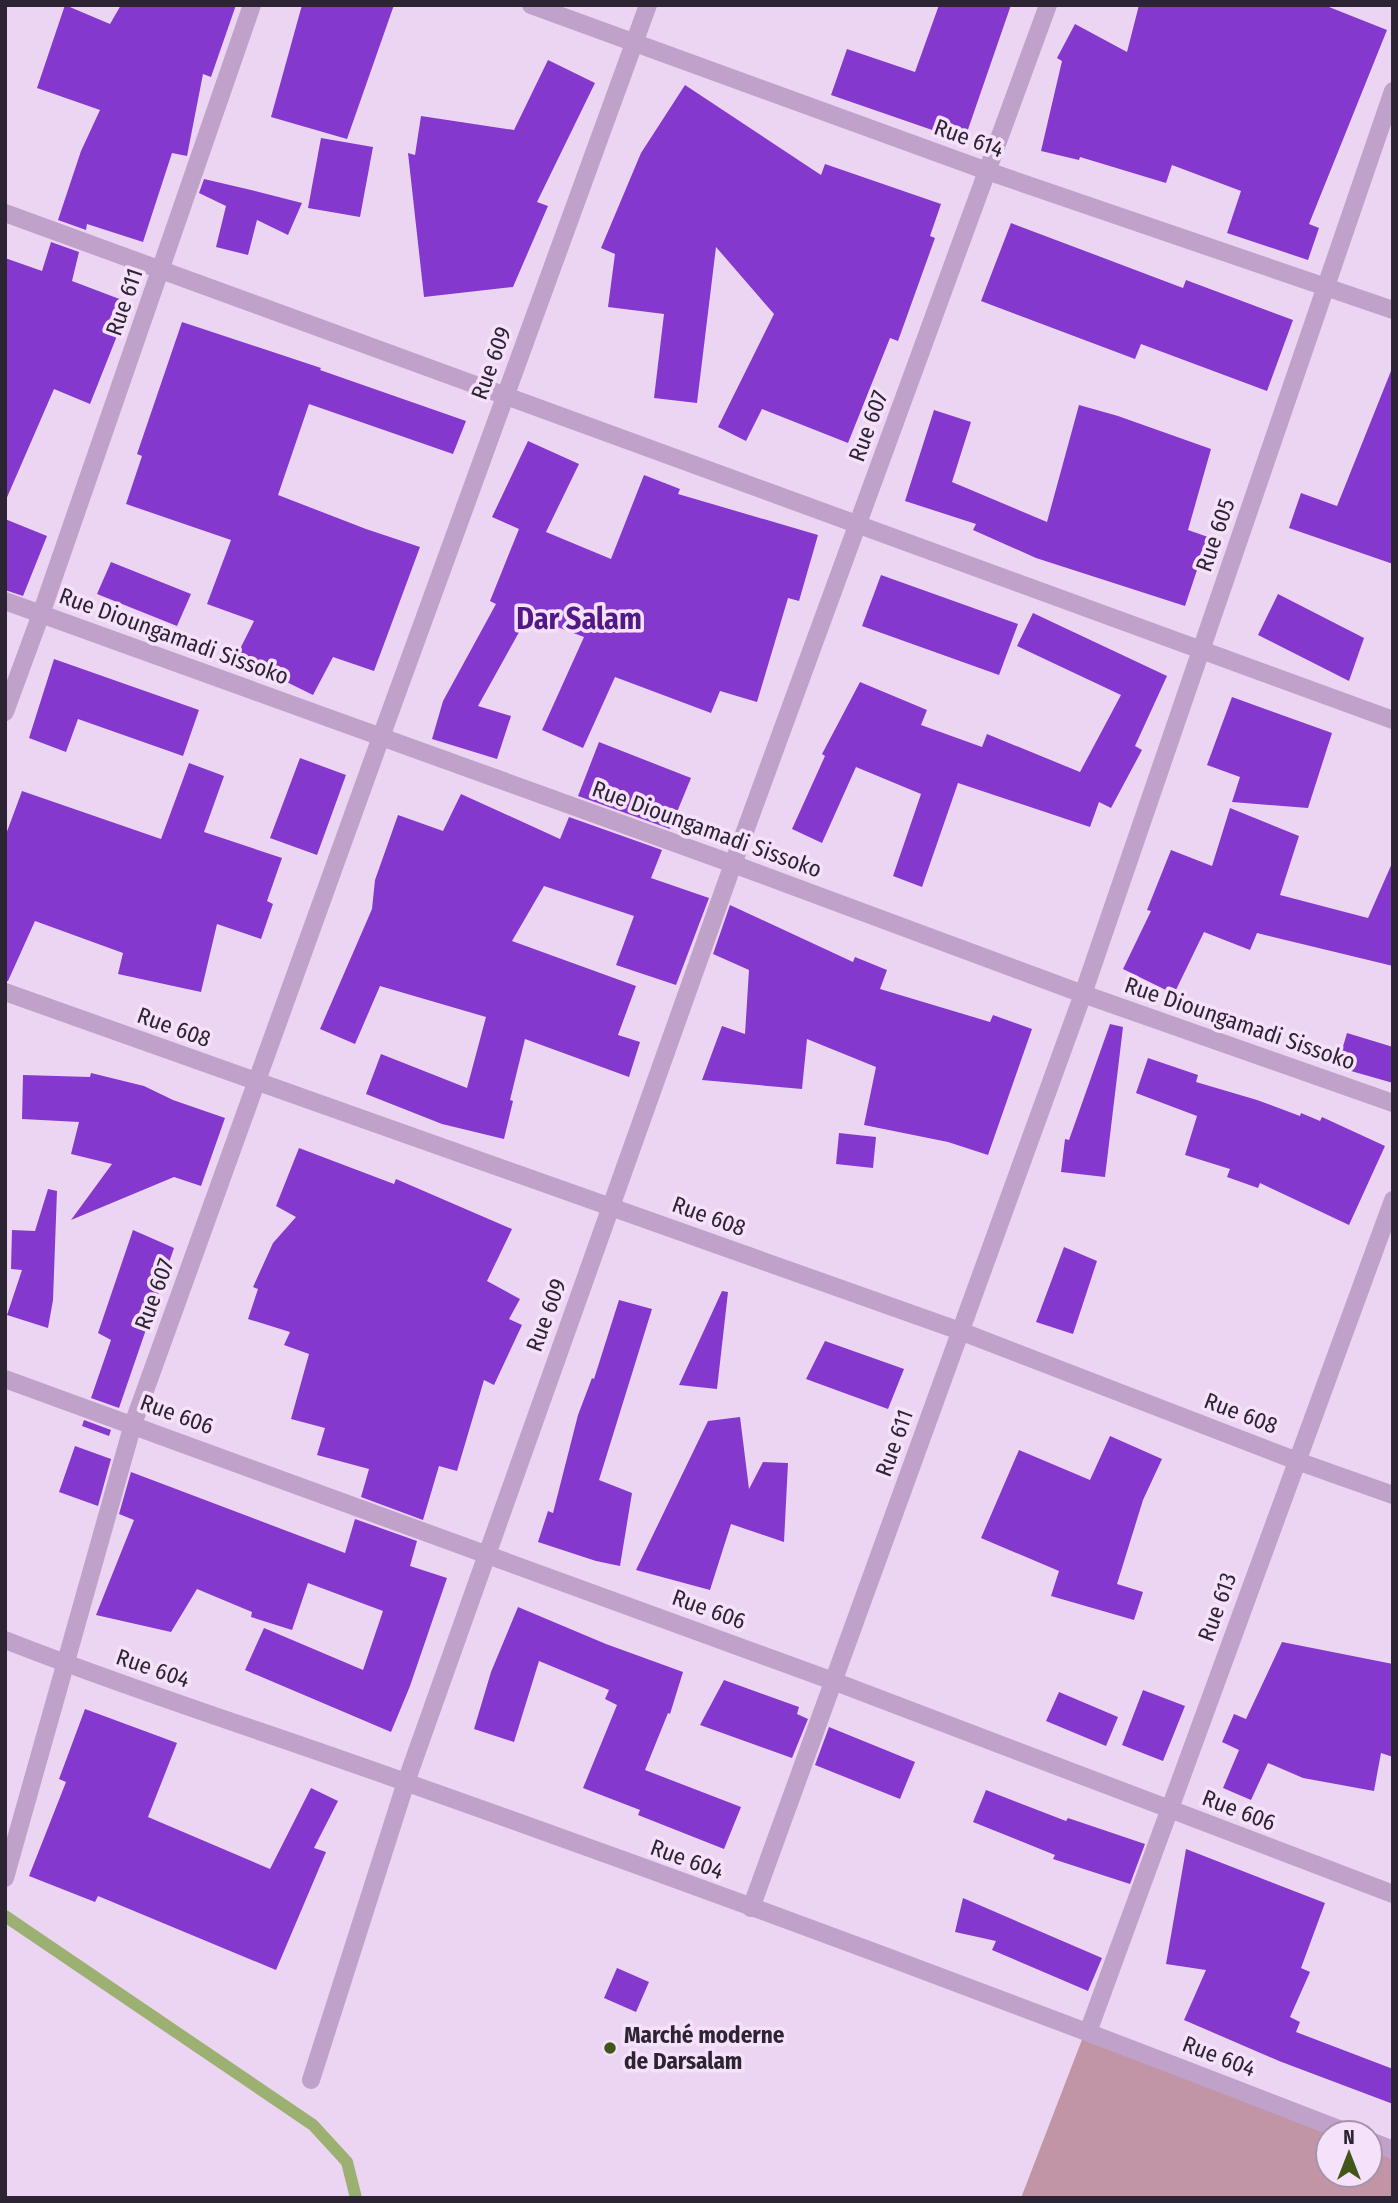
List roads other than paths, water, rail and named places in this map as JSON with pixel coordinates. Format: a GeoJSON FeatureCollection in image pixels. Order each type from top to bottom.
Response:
{"type":"FeatureCollection","features":[{"type":"Feature","properties":{"kind":"street","name":"Rue 611"},"geometry":{"type":"LineString","coordinates":[[41,614],[253,5]]}},
{"type":"Feature","properties":{"kind":"street","name":"Rue 614"},"geometry":{"type":"LineString","coordinates":[[531,5],[987,171],[1393,310]]}},
{"type":"Feature","properties":{"kind":"street","name":"Rue 609"},"geometry":{"type":"LineString","coordinates":[[380,737],[648,5]]}},
{"type":"Feature","properties":{"kind":"street","name":"Rue 607"},"geometry":{"type":"LineString","coordinates":[[733,864],[1048,5]]}},
{"type":"Feature","properties":{"kind":"street","name":"Rue 605"},"geometry":{"type":"LineString","coordinates":[[1083,994],[1393,92]]}},
{"type":"Feature","properties":{"kind":"street"},"geometry":{"type":"LineString","coordinates":[[5,213],[1393,720]]}},
{"type":"Feature","properties":{"kind":"street","name":"Rue Dioungamadi Sissoko"},"geometry":{"type":"LineString","coordinates":[[5,601],[733,864],[1083,994],[1393,1103]]}},
{"type":"Feature","properties":{"kind":"street"},"geometry":{"type":"LineString","coordinates":[[5,712],[41,614]]}},
{"type":"Feature","properties":{"kind":"street","name":"Rue 607"},"geometry":{"type":"LineString","coordinates":[[5,1878],[133,1424],[380,737]]}},
{"type":"Feature","properties":{"kind":"street","name":"Rue 609"},"geometry":{"type":"LineString","coordinates":[[311,2080],[406,1782],[733,864]]}},
{"type":"Feature","properties":{"kind":"street","name":"Rue 608"},"geometry":{"type":"LineString","coordinates":[[5,992],[960,1331],[1297,1461],[1393,1495]]}},
{"type":"Feature","properties":{"kind":"street","name":"Rue 611"},"geometry":{"type":"LineString","coordinates":[[751,1908],[1083,994]]}},
{"type":"Feature","properties":{"kind":"street","name":"Rue 613"},"geometry":{"type":"LineString","coordinates":[[1088,2032],[1393,1200]]}},
{"type":"Feature","properties":{"kind":"street","name":"Rue 606"},"geometry":{"type":"LineString","coordinates":[[5,1379],[833,1681],[1393,1894]]}},
{"type":"Feature","properties":{"kind":"street","name":"Rue 604"},"geometry":{"type":"LineString","coordinates":[[5,1640],[67,1665],[406,1782],[751,1908],[1088,2032],[1314,2119]]}},
{"type":"Feature","properties":{"kind":"waterway"},"geometry":{"type":"LineString","coordinates":[[5,1916],[313,2125],[347,2162],[356,2198]]}},
{"type":"Feature","properties":{"kind":"place","name":"Marché moderne de Darsalam"},"geometry":{"type":"Point","coordinates":[610,2048]}},
{"type":"Feature","properties":{"kind":"district","name":"Dar Salam"},"geometry":{"type":"Point","coordinates":[579,619]}}]}
